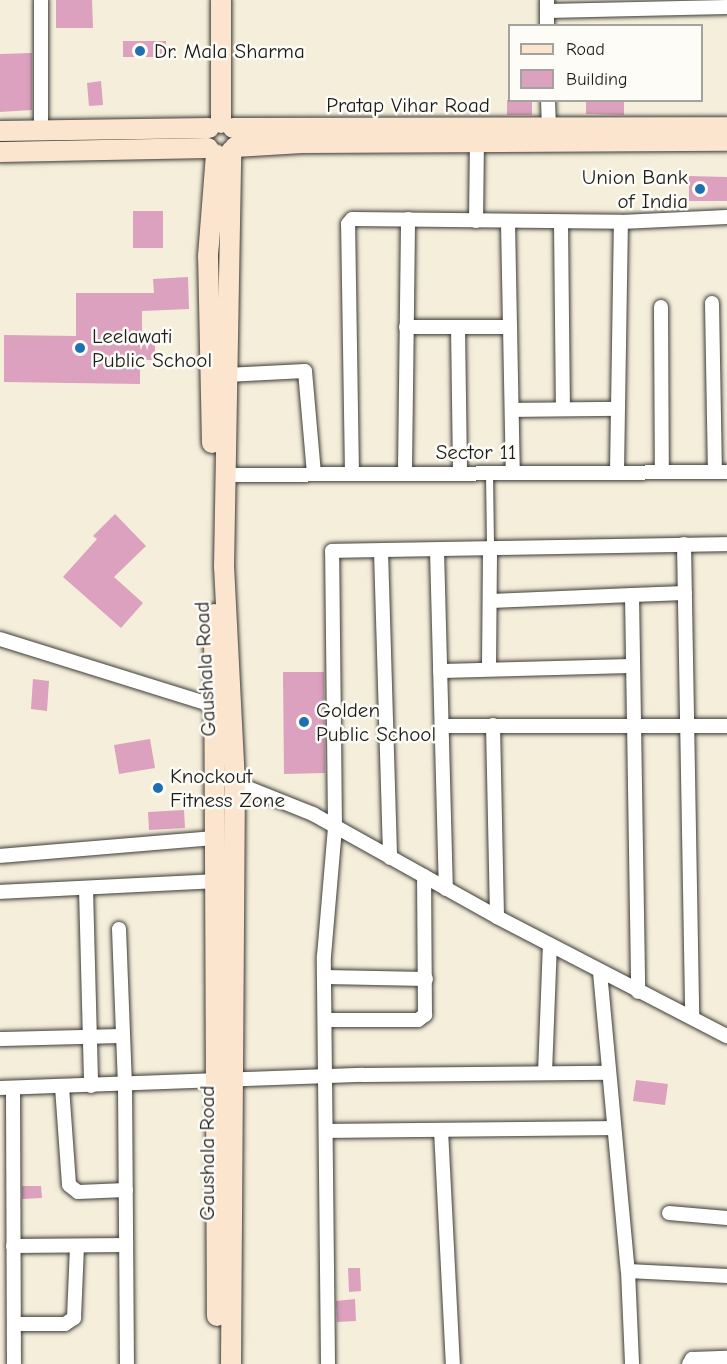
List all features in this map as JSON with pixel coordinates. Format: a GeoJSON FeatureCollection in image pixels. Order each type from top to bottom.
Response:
{"type":"FeatureCollection","features":[{"type":"Feature","properties":{"kind":"street"},"geometry":{"type":"LineString","coordinates":[[41,0],[41,131]]}},
{"type":"Feature","properties":{"kind":"street"},"geometry":{"type":"LineString","coordinates":[[221,0],[222,140]]}},
{"type":"Feature","properties":{"kind":"street"},"geometry":{"type":"LineString","coordinates":[[547,24],[547,5],[693,4],[727,7]]}},
{"type":"Feature","properties":{"kind":"street"},"geometry":{"type":"LineString","coordinates":[[548,102],[549,136]]}},
{"type":"Feature","properties":{"kind":"street","name":"Pratap Vihar Road"},"geometry":{"type":"LineString","coordinates":[[0,152],[222,140],[549,136],[727,127]]}},
{"type":"Feature","properties":{"kind":"street","name":"Pratap Vihar Road"},"geometry":{"type":"LineString","coordinates":[[0,131],[302,143],[477,143],[549,136],[727,141]]}},
{"type":"Feature","properties":{"kind":"street","name":"Gaushala Road"},"geometry":{"type":"LineString","coordinates":[[222,140],[226,375],[223,708],[215,776],[216,881],[231,1364]]}},
{"type":"Feature","properties":{"kind":"street","name":"Gaushala Road"},"geometry":{"type":"LineString","coordinates":[[218,1364],[223,1082],[234,783],[223,708],[208,256],[222,140]]}},
{"type":"Feature","properties":{"kind":"street"},"geometry":{"type":"LineString","coordinates":[[476,221],[477,143]]}},
{"type":"Feature","properties":{"kind":"street"},"geometry":{"type":"LineString","coordinates":[[352,474],[348,224],[358,218],[621,222],[727,217]]}},
{"type":"Feature","properties":{"kind":"street"},"geometry":{"type":"LineString","coordinates":[[405,472],[408,219]]}},
{"type":"Feature","properties":{"kind":"street"},"geometry":{"type":"LineString","coordinates":[[508,222],[513,473]]}},
{"type":"Feature","properties":{"kind":"street"},"geometry":{"type":"LineString","coordinates":[[561,222],[563,409]]}},
{"type":"Feature","properties":{"kind":"street"},"geometry":{"type":"LineString","coordinates":[[616,472],[621,222]]}},
{"type":"Feature","properties":{"kind":"street"},"geometry":{"type":"LineString","coordinates":[[712,303],[721,472]]}},
{"type":"Feature","properties":{"kind":"street"},"geometry":{"type":"LineString","coordinates":[[661,307],[662,472]]}},
{"type":"Feature","properties":{"kind":"street"},"geometry":{"type":"LineString","coordinates":[[406,327],[510,327]]}},
{"type":"Feature","properties":{"kind":"street"},"geometry":{"type":"LineString","coordinates":[[458,327],[460,473]]}},
{"type":"Feature","properties":{"kind":"street"},"geometry":{"type":"LineString","coordinates":[[226,375],[305,371],[314,474]]}},
{"type":"Feature","properties":{"kind":"street"},"geometry":{"type":"LineString","coordinates":[[512,410],[616,409]]}},
{"type":"Feature","properties":{"kind":"street","name":"Sector 11"},"geometry":{"type":"LineString","coordinates":[[225,475],[405,472],[721,472]]}},
{"type":"Feature","properties":{"kind":"street"},"geometry":{"type":"LineString","coordinates":[[684,544],[692,1016]]}},
{"type":"Feature","properties":{"kind":"street"},"geometry":{"type":"LineString","coordinates":[[328,1364],[325,977],[335,827],[331,556],[338,549],[381,551],[727,544]]}},
{"type":"Feature","properties":{"kind":"street"},"geometry":{"type":"LineString","coordinates":[[489,668],[490,549]]}},
{"type":"Feature","properties":{"kind":"street"},"geometry":{"type":"LineString","coordinates":[[437,550],[446,889]]}},
{"type":"Feature","properties":{"kind":"street"},"geometry":{"type":"LineString","coordinates":[[381,551],[390,858]]}},
{"type":"Feature","properties":{"kind":"street"},"geometry":{"type":"LineString","coordinates":[[491,602],[685,593]]}},
{"type":"Feature","properties":{"kind":"street"},"geometry":{"type":"LineString","coordinates":[[632,596],[638,992]]}},
{"type":"Feature","properties":{"kind":"street"},"geometry":{"type":"LineString","coordinates":[[0,639],[223,708]]}},
{"type":"Feature","properties":{"kind":"street"},"geometry":{"type":"LineString","coordinates":[[440,671],[633,666]]}},
{"type":"Feature","properties":{"kind":"street"},"geometry":{"type":"LineString","coordinates":[[493,725],[497,917]]}},
{"type":"Feature","properties":{"kind":"street"},"geometry":{"type":"LineString","coordinates":[[442,726],[635,728],[727,726]]}},
{"type":"Feature","properties":{"kind":"street"},"geometry":{"type":"LineString","coordinates":[[215,776],[335,827],[600,972],[692,1016],[727,1036]]}},
{"type":"Feature","properties":{"kind":"street"},"geometry":{"type":"LineString","coordinates":[[0,856],[216,838]]}},
{"type":"Feature","properties":{"kind":"street"},"geometry":{"type":"LineString","coordinates":[[325,1020],[418,1020],[425,1015],[424,876]]}},
{"type":"Feature","properties":{"kind":"street"},"geometry":{"type":"LineString","coordinates":[[0,892],[216,881]]}},
{"type":"Feature","properties":{"kind":"street"},"geometry":{"type":"LineString","coordinates":[[86,889],[91,1086]]}},
{"type":"Feature","properties":{"kind":"street"},"geometry":{"type":"LineString","coordinates":[[119,929],[125,1084],[127,1364]]}},
{"type":"Feature","properties":{"kind":"street"},"geometry":{"type":"LineString","coordinates":[[545,1073],[550,945]]}},
{"type":"Feature","properties":{"kind":"street"},"geometry":{"type":"LineString","coordinates":[[600,972],[628,1271],[632,1364]]}},
{"type":"Feature","properties":{"kind":"street"},"geometry":{"type":"LineString","coordinates":[[325,977],[426,979]]}},
{"type":"Feature","properties":{"kind":"street"},"geometry":{"type":"LineString","coordinates":[[0,1039],[123,1036]]}},
{"type":"Feature","properties":{"kind":"street"},"geometry":{"type":"LineString","coordinates":[[14,1364],[13,1246],[7,1088],[223,1082],[326,1076],[609,1072]]}},
{"type":"Feature","properties":{"kind":"street"},"geometry":{"type":"LineString","coordinates":[[62,1087],[69,1185],[78,1192],[126,1190]]}},
{"type":"Feature","properties":{"kind":"street"},"geometry":{"type":"LineString","coordinates":[[327,1131],[614,1128]]}},
{"type":"Feature","properties":{"kind":"street"},"geometry":{"type":"LineString","coordinates":[[441,1130],[453,1364]]}},
{"type":"Feature","properties":{"kind":"street"},"geometry":{"type":"LineString","coordinates":[[669,1213],[727,1218]]}},
{"type":"Feature","properties":{"kind":"street"},"geometry":{"type":"LineString","coordinates":[[13,1246],[126,1245]]}},
{"type":"Feature","properties":{"kind":"street"},"geometry":{"type":"LineString","coordinates":[[14,1324],[65,1324],[74,1318],[77,1247]]}},
{"type":"Feature","properties":{"kind":"street"},"geometry":{"type":"LineString","coordinates":[[628,1271],[727,1276]]}},
{"type":"Feature","properties":{"kind":"street"},"geometry":{"type":"LineString","coordinates":[[689,1364],[692,1359],[727,1358]]}},
{"type":"Feature","properties":{"kind":"lane"},"geometry":{"type":"LineString","coordinates":[[489,473],[490,549]]}},
{"type":"Feature","properties":{"kind":"building"},"geometry":{"type":"Polygon","coordinates":[[[56,0],[92,0],[93,28],[56,28],[56,0]]]}},
{"type":"Feature","properties":{"kind":"building"},"geometry":{"type":"Polygon","coordinates":[[[123,41],[166,41],[166,57],[123,57],[123,41]]]}},
{"type":"Feature","properties":{"kind":"building"},"geometry":{"type":"Polygon","coordinates":[[[32,53],[32,110],[0,112],[0,54],[32,53]]]}},
{"type":"Feature","properties":{"kind":"building"},"geometry":{"type":"Polygon","coordinates":[[[101,81],[103,105],[89,106],[87,83],[101,81]]]}},
{"type":"Feature","properties":{"kind":"building"},"geometry":{"type":"Polygon","coordinates":[[[507,100],[508,102],[532,102],[532,115],[507,115],[507,100]]]}},
{"type":"Feature","properties":{"kind":"building"},"geometry":{"type":"Polygon","coordinates":[[[586,102],[624,102],[624,115],[586,114],[586,102]]]}},
{"type":"Feature","properties":{"kind":"building"},"geometry":{"type":"Polygon","coordinates":[[[689,176],[727,177],[727,201],[689,201],[689,176]]]}},
{"type":"Feature","properties":{"kind":"building"},"geometry":{"type":"Polygon","coordinates":[[[133,211],[163,211],[163,248],[133,248],[133,211]]]}},
{"type":"Feature","properties":{"kind":"building","name":"Leelawati Public School"},"geometry":{"type":"Polygon","coordinates":[[[188,277],[189,309],[142,311],[142,335],[155,335],[155,360],[140,360],[140,384],[4,382],[4,335],[76,336],[76,293],[154,293],[153,279],[188,277]]]}},
{"type":"Feature","properties":{"kind":"building"},"geometry":{"type":"Polygon","coordinates":[[[115,514],[146,546],[114,577],[143,603],[121,628],[63,577],[97,539],[93,536],[115,514]]]}},
{"type":"Feature","properties":{"kind":"building","name":"Golden Public School"},"geometry":{"type":"Polygon","coordinates":[[[283,672],[324,672],[325,773],[284,774],[283,672]]]}},
{"type":"Feature","properties":{"kind":"building"},"geometry":{"type":"Polygon","coordinates":[[[33,679],[49,681],[47,711],[31,709],[33,679]]]}},
{"type":"Feature","properties":{"kind":"building"},"geometry":{"type":"Polygon","coordinates":[[[150,739],[155,768],[119,774],[114,745],[150,739]]]}},
{"type":"Feature","properties":{"kind":"building"},"geometry":{"type":"Polygon","coordinates":[[[184,810],[185,828],[149,830],[148,812],[184,810]]]}},
{"type":"Feature","properties":{"kind":"building"},"geometry":{"type":"Polygon","coordinates":[[[636,1080],[668,1084],[665,1105],[633,1101],[636,1080]]]}},
{"type":"Feature","properties":{"kind":"building"},"geometry":{"type":"Polygon","coordinates":[[[22,1186],[41,1186],[42,1198],[22,1199],[22,1186]]]}},
{"type":"Feature","properties":{"kind":"building"},"geometry":{"type":"Polygon","coordinates":[[[348,1268],[360,1268],[361,1291],[349,1292],[348,1268]]]}},
{"type":"Feature","properties":{"kind":"building"},"geometry":{"type":"Polygon","coordinates":[[[355,1299],[356,1321],[337,1322],[336,1301],[355,1299]]]}},
{"type":"Feature","properties":{"kind":"place","name":"Dr. Mala Sharma"},"geometry":{"type":"Point","coordinates":[140,51]}},
{"type":"Feature","properties":{"kind":"place","name":"Union Bank of India"},"geometry":{"type":"Point","coordinates":[700,189]}},
{"type":"Feature","properties":{"kind":"place","name":"Leelawati Public School"},"geometry":{"type":"Point","coordinates":[80,348]}},
{"type":"Feature","properties":{"kind":"place","name":"Golden Public School"},"geometry":{"type":"Point","coordinates":[304,722]}},
{"type":"Feature","properties":{"kind":"place","name":"Knockout Fitness Zone"},"geometry":{"type":"Point","coordinates":[158,788]}}]}
